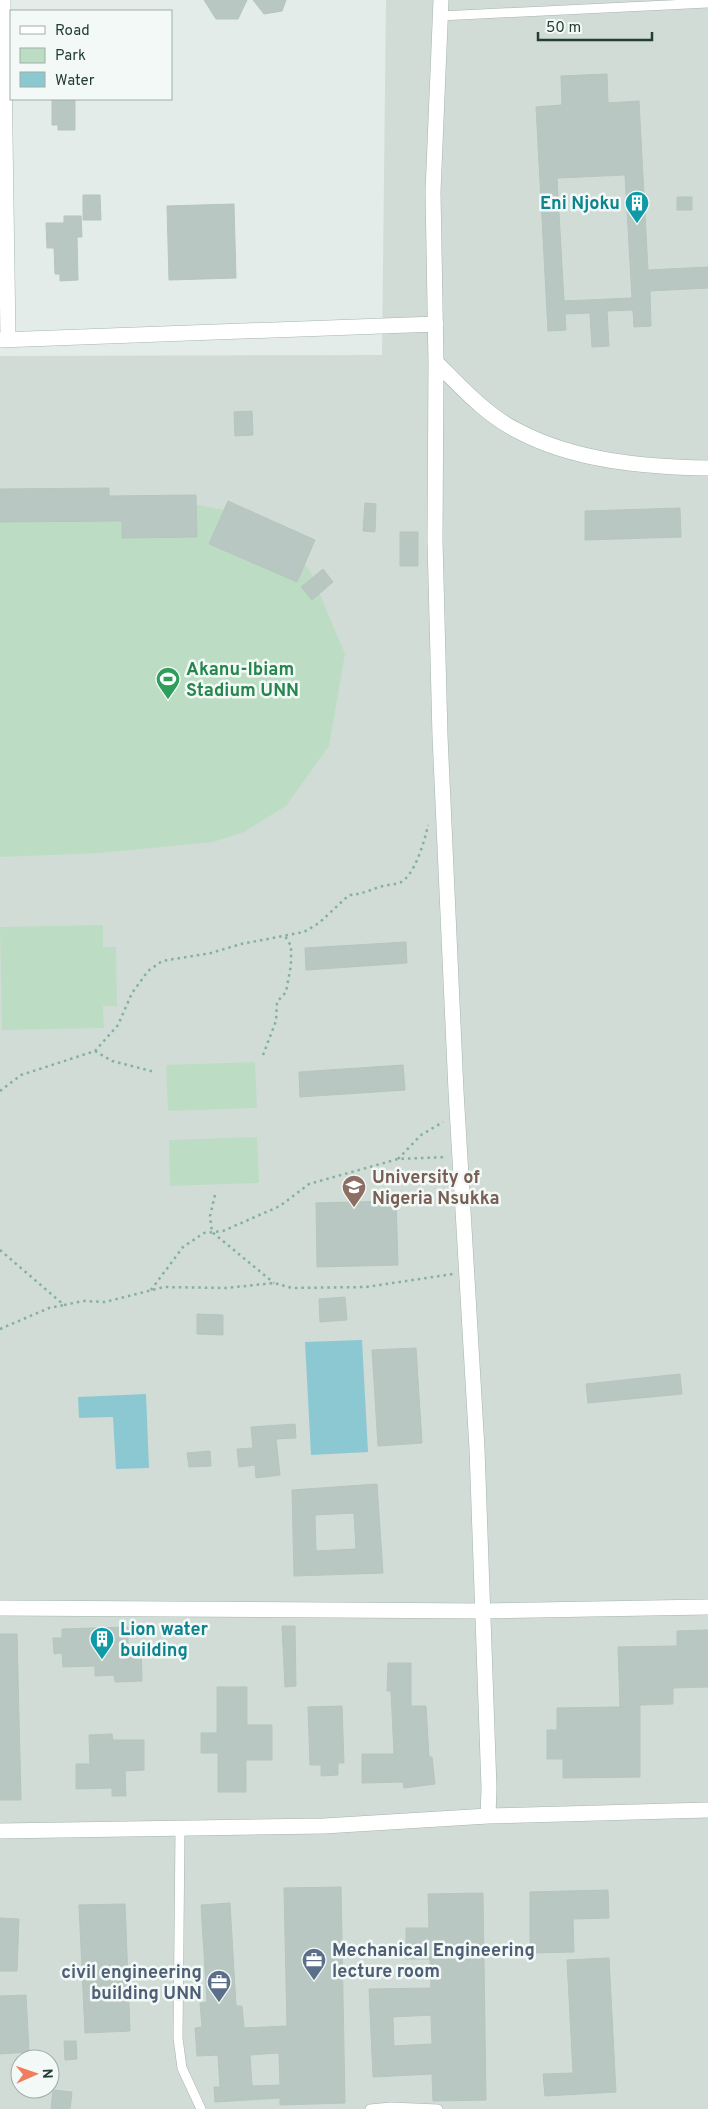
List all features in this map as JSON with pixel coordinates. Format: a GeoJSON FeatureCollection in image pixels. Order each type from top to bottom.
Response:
{"type":"FeatureCollection","features":[{"type":"Feature","properties":{"kind":"street"},"geometry":{"type":"LineString","coordinates":[[3,0],[4,340],[436,324]]}},
{"type":"Feature","properties":{"kind":"street"},"geometry":{"type":"LineString","coordinates":[[442,0],[433,192],[436,324],[435,540],[440,736],[457,1114],[483,1611],[488,1816]]}},
{"type":"Feature","properties":{"kind":"street"},"geometry":{"type":"LineString","coordinates":[[436,362],[478,404],[517,431],[567,450],[619,462],[708,468]]}},
{"type":"Feature","properties":{"kind":"street"},"geometry":{"type":"LineString","coordinates":[[0,1608],[483,1611],[708,1607]]}},
{"type":"Feature","properties":{"kind":"street"},"geometry":{"type":"LineString","coordinates":[[0,1831],[324,1826],[488,1816],[708,1810]]}},
{"type":"Feature","properties":{"kind":"lane"},"geometry":{"type":"LineString","coordinates":[[440,16],[708,3]]}},
{"type":"Feature","properties":{"kind":"lane"},"geometry":{"type":"LineString","coordinates":[[180,1829],[178,2038],[182,2068],[201,2109]]}},
{"type":"Feature","properties":{"kind":"lane"},"geometry":{"type":"LineString","coordinates":[[370,2109],[390,2107],[438,2109]]}},
{"type":"Feature","properties":{"kind":"path"},"geometry":{"type":"LineString","coordinates":[[0,1091],[26,1073],[95,1051],[118,1025],[132,993],[148,971],[162,961],[211,953],[241,944],[304,932],[319,923],[350,895],[364,894],[380,887],[400,883],[408,876],[419,854],[429,821]]}},
{"type":"Feature","properties":{"kind":"path"},"geometry":{"type":"LineString","coordinates":[[263,1055],[276,1021],[277,1002],[286,992],[291,965],[291,946],[285,936]]}},
{"type":"Feature","properties":{"kind":"path"},"geometry":{"type":"LineString","coordinates":[[95,1051],[112,1061],[155,1072]]}},
{"type":"Feature","properties":{"kind":"path"},"geometry":{"type":"LineString","coordinates":[[398,1159],[421,1135],[457,1114]]}},
{"type":"Feature","properties":{"kind":"path"},"geometry":{"type":"LineString","coordinates":[[151,1290],[183,1247],[204,1232],[223,1231],[280,1206],[309,1184],[398,1159],[460,1156]]}},
{"type":"Feature","properties":{"kind":"path"},"geometry":{"type":"LineString","coordinates":[[215,1196],[210,1216],[212,1232],[274,1283]]}},
{"type":"Feature","properties":{"kind":"path"},"geometry":{"type":"LineString","coordinates":[[0,1250],[64,1306]]}},
{"type":"Feature","properties":{"kind":"path"},"geometry":{"type":"LineString","coordinates":[[0,1329],[49,1308],[82,1301],[105,1302],[164,1287],[226,1288],[274,1283],[292,1288],[366,1287],[431,1276],[449,1276],[466,1267]]}},
{"type":"Feature","properties":{"kind":"shaded area","name":"University of Nigeria Nsukka"},"geometry":{"type":"Polygon","coordinates":[[[386,0],[708,0],[708,2109],[0,2109],[0,356],[382,355],[386,0]]]}},
{"type":"Feature","properties":{"kind":"green space","name":"Akanu-Ibiam Stadium UNN"},"geometry":{"type":"Polygon","coordinates":[[[176,501],[246,514],[309,569],[345,654],[329,746],[286,806],[244,832],[213,842],[100,853],[0,857],[0,507],[176,501]]]}},
{"type":"Feature","properties":{"kind":"green space"},"geometry":{"type":"Polygon","coordinates":[[[103,925],[103,947],[116,947],[117,1006],[103,1006],[104,1028],[2,1030],[0,927],[103,925]]]}},
{"type":"Feature","properties":{"kind":"green space"},"geometry":{"type":"Polygon","coordinates":[[[255,1062],[257,1108],[168,1111],[166,1065],[255,1062]]]}},
{"type":"Feature","properties":{"kind":"green space"},"geometry":{"type":"Polygon","coordinates":[[[257,1137],[259,1183],[170,1186],[169,1140],[257,1137]]]}},
{"type":"Feature","properties":{"kind":"water"},"geometry":{"type":"Polygon","coordinates":[[[362,1340],[368,1452],[311,1455],[305,1342],[362,1340]]]}},
{"type":"Feature","properties":{"kind":"water"},"geometry":{"type":"Polygon","coordinates":[[[146,1394],[149,1468],[116,1469],[113,1417],[79,1418],[78,1397],[146,1394]]]}},
{"type":"Feature","properties":{"kind":"building"},"geometry":{"type":"Polygon","coordinates":[[[204,0],[247,0],[238,19],[216,19],[204,0]]]}},
{"type":"Feature","properties":{"kind":"building"},"geometry":{"type":"Polygon","coordinates":[[[253,0],[286,0],[282,11],[264,14],[253,0]]]}},
{"type":"Feature","properties":{"kind":"building","name":"Eni Njoku"},"geometry":{"type":"Polygon","coordinates":[[[607,74],[608,103],[639,101],[648,270],[708,267],[708,288],[650,291],[651,326],[634,327],[633,310],[607,311],[609,346],[592,347],[590,313],[565,314],[566,330],[548,331],[536,107],[562,105],[561,76],[607,74]],[[625,175],[557,178],[564,301],[632,298],[625,175]]]}},
{"type":"Feature","properties":{"kind":"building"},"geometry":{"type":"Polygon","coordinates":[[[52,100],[75,100],[75,130],[58,130],[58,125],[52,125],[52,100]]]}},
{"type":"Feature","properties":{"kind":"building"},"geometry":{"type":"Polygon","coordinates":[[[83,195],[100,195],[101,220],[83,220],[83,195]]]}},
{"type":"Feature","properties":{"kind":"building"},"geometry":{"type":"Polygon","coordinates":[[[677,197],[692,197],[692,210],[677,210],[677,197]]]}},
{"type":"Feature","properties":{"kind":"building"},"geometry":{"type":"Polygon","coordinates":[[[234,204],[236,278],[169,280],[167,206],[234,204]]]}},
{"type":"Feature","properties":{"kind":"building"},"geometry":{"type":"Polygon","coordinates":[[[64,216],[81,216],[82,237],[77,237],[78,280],[60,281],[60,274],[55,274],[54,248],[47,248],[46,223],[64,223],[64,216]]]}},
{"type":"Feature","properties":{"kind":"building"},"geometry":{"type":"Polygon","coordinates":[[[252,411],[253,435],[235,436],[234,412],[252,411]]]}},
{"type":"Feature","properties":{"kind":"building"},"geometry":{"type":"Polygon","coordinates":[[[109,488],[109,496],[196,495],[197,537],[122,538],[122,521],[0,522],[0,489],[109,488]]]}},
{"type":"Feature","properties":{"kind":"building"},"geometry":{"type":"Polygon","coordinates":[[[228,501],[315,540],[297,582],[209,544],[228,501]]]}},
{"type":"Feature","properties":{"kind":"building"},"geometry":{"type":"Polygon","coordinates":[[[365,503],[376,504],[375,532],[363,531],[365,503]]]}},
{"type":"Feature","properties":{"kind":"building"},"geometry":{"type":"Polygon","coordinates":[[[680,508],[681,537],[585,540],[585,511],[680,508]]]}},
{"type":"Feature","properties":{"kind":"building"},"geometry":{"type":"Polygon","coordinates":[[[400,532],[418,532],[418,566],[400,566],[400,532]]]}},
{"type":"Feature","properties":{"kind":"building"},"geometry":{"type":"Polygon","coordinates":[[[323,569],[333,582],[312,600],[301,587],[323,569]]]}},
{"type":"Feature","properties":{"kind":"building"},"geometry":{"type":"Polygon","coordinates":[[[406,942],[407,963],[306,970],[305,948],[406,942]]]}},
{"type":"Feature","properties":{"kind":"building"},"geometry":{"type":"Polygon","coordinates":[[[403,1065],[405,1090],[300,1097],[299,1072],[403,1065]]]}},
{"type":"Feature","properties":{"kind":"building"},"geometry":{"type":"Polygon","coordinates":[[[396,1201],[398,1265],[317,1267],[316,1203],[396,1201]]]}},
{"type":"Feature","properties":{"kind":"building"},"geometry":{"type":"Polygon","coordinates":[[[345,1297],[347,1320],[320,1322],[319,1299],[345,1297]]]}},
{"type":"Feature","properties":{"kind":"building"},"geometry":{"type":"Polygon","coordinates":[[[197,1314],[223,1315],[223,1335],[197,1334],[197,1314]]]}},
{"type":"Feature","properties":{"kind":"building"},"geometry":{"type":"Polygon","coordinates":[[[416,1348],[422,1443],[378,1446],[372,1350],[416,1348]]]}},
{"type":"Feature","properties":{"kind":"building"},"geometry":{"type":"Polygon","coordinates":[[[680,1374],[682,1394],[588,1403],[586,1384],[680,1374]]]}},
{"type":"Feature","properties":{"kind":"building"},"geometry":{"type":"Polygon","coordinates":[[[295,1424],[296,1438],[276,1439],[280,1475],[256,1478],[255,1465],[239,1467],[237,1449],[253,1448],[251,1427],[295,1424]]]}},
{"type":"Feature","properties":{"kind":"building"},"geometry":{"type":"Polygon","coordinates":[[[210,1451],[211,1466],[189,1467],[187,1453],[210,1451]]]}},
{"type":"Feature","properties":{"kind":"building"},"geometry":{"type":"Polygon","coordinates":[[[377,1484],[383,1573],[294,1576],[292,1490],[377,1484]],[[354,1513],[315,1515],[316,1551],[356,1549],[354,1513]]]}},
{"type":"Feature","properties":{"kind":"building"},"geometry":{"type":"Polygon","coordinates":[[[282,1626],[295,1626],[296,1686],[285,1687],[282,1626]]]}},
{"type":"Feature","properties":{"kind":"building","name":"Lion water building"},"geometry":{"type":"Polygon","coordinates":[[[128,1627],[128,1645],[141,1645],[142,1681],[115,1682],[114,1675],[95,1676],[95,1666],[63,1667],[62,1653],[54,1654],[53,1638],[62,1638],[62,1629],[128,1627]]]}},
{"type":"Feature","properties":{"kind":"building"},"geometry":{"type":"Polygon","coordinates":[[[708,1630],[708,1687],[673,1688],[673,1704],[640,1705],[640,1777],[563,1778],[563,1759],[547,1759],[547,1730],[557,1730],[557,1708],[620,1707],[618,1647],[677,1646],[677,1631],[708,1630]]]}},
{"type":"Feature","properties":{"kind":"building"},"geometry":{"type":"Polygon","coordinates":[[[0,1634],[17,1634],[21,1800],[0,1800],[0,1634]]]}},
{"type":"Feature","properties":{"kind":"building"},"geometry":{"type":"Polygon","coordinates":[[[388,1663],[411,1663],[411,1706],[426,1706],[429,1757],[432,1757],[435,1784],[404,1788],[403,1782],[362,1783],[362,1754],[394,1754],[391,1691],[387,1691],[388,1663]]]}},
{"type":"Feature","properties":{"kind":"building"},"geometry":{"type":"Polygon","coordinates":[[[217,1687],[247,1687],[247,1725],[272,1725],[272,1760],[246,1760],[246,1792],[218,1792],[218,1753],[201,1753],[201,1733],[217,1733],[217,1687]]]}},
{"type":"Feature","properties":{"kind":"building"},"geometry":{"type":"Polygon","coordinates":[[[342,1706],[344,1763],[338,1763],[338,1775],[321,1776],[321,1765],[310,1765],[308,1707],[342,1706]]]}},
{"type":"Feature","properties":{"kind":"building"},"geometry":{"type":"Polygon","coordinates":[[[112,1734],[113,1740],[144,1740],[144,1770],[125,1771],[126,1796],[112,1796],[112,1788],[76,1789],[76,1764],[90,1764],[89,1735],[112,1734]]]}},
{"type":"Feature","properties":{"kind":"building"},"geometry":{"type":"Polygon","coordinates":[[[341,1887],[345,2103],[280,2105],[280,2098],[215,2102],[214,2087],[220,2087],[218,2055],[197,2056],[195,2028],[202,2027],[200,2003],[207,2002],[201,1905],[230,1903],[236,2006],[242,2006],[244,2028],[287,2026],[284,1888],[341,1887]],[[279,2053],[250,2055],[252,2086],[280,2085],[279,2053]]]}},
{"type":"Feature","properties":{"kind":"building"},"geometry":{"type":"Polygon","coordinates":[[[608,1890],[609,1918],[573,1919],[574,1952],[530,1953],[530,1892],[608,1890]]]}},
{"type":"Feature","properties":{"kind":"building"},"geometry":{"type":"Polygon","coordinates":[[[483,1893],[486,2100],[433,2101],[432,2074],[373,2077],[369,1989],[431,1988],[430,1959],[406,1959],[406,1928],[429,1928],[428,1894],[483,1893]],[[431,2015],[393,2017],[394,2046],[432,2044],[431,2015]]]}},
{"type":"Feature","properties":{"kind":"building"},"geometry":{"type":"Polygon","coordinates":[[[125,1904],[130,2031],[85,2033],[79,1905],[125,1904]]]}},
{"type":"Feature","properties":{"kind":"building"},"geometry":{"type":"Polygon","coordinates":[[[0,1918],[19,1919],[17,1971],[0,1971],[0,1918]]]}},
{"type":"Feature","properties":{"kind":"building"},"geometry":{"type":"Polygon","coordinates":[[[609,1958],[616,2092],[545,2096],[543,2074],[573,2073],[567,1960],[609,1958]]]}},
{"type":"Feature","properties":{"kind":"building"},"geometry":{"type":"Polygon","coordinates":[[[26,1995],[29,2049],[10,2049],[10,2053],[0,2054],[0,1996],[26,1995]]]}},
{"type":"Feature","properties":{"kind":"building"},"geometry":{"type":"Polygon","coordinates":[[[64,2041],[76,2041],[77,2059],[65,2060],[64,2041]]]}},
{"type":"Feature","properties":{"kind":"building"},"geometry":{"type":"Polygon","coordinates":[[[60,2091],[72,2092],[70,2109],[51,2109],[52,2099],[60,2099],[60,2091]]]}},
{"type":"Feature","properties":{"kind":"place","name":"Eni Njoku"},"geometry":{"type":"Point","coordinates":[637,224]}},
{"type":"Feature","properties":{"kind":"place","name":"Akanu-Ibiam Stadium UNN"},"geometry":{"type":"Point","coordinates":[168,700]}},
{"type":"Feature","properties":{"kind":"place","name":"University of Nigeria Nsukka"},"geometry":{"type":"Point","coordinates":[354,1208]}},
{"type":"Feature","properties":{"kind":"place","name":"Lion water building"},"geometry":{"type":"Point","coordinates":[102,1660]}},
{"type":"Feature","properties":{"kind":"place","name":"Mechanical Engineering lecture room"},"geometry":{"type":"Point","coordinates":[314,1981]}},
{"type":"Feature","properties":{"kind":"place","name":"civil engineering building UNN"},"geometry":{"type":"Point","coordinates":[219,2003]}}]}
